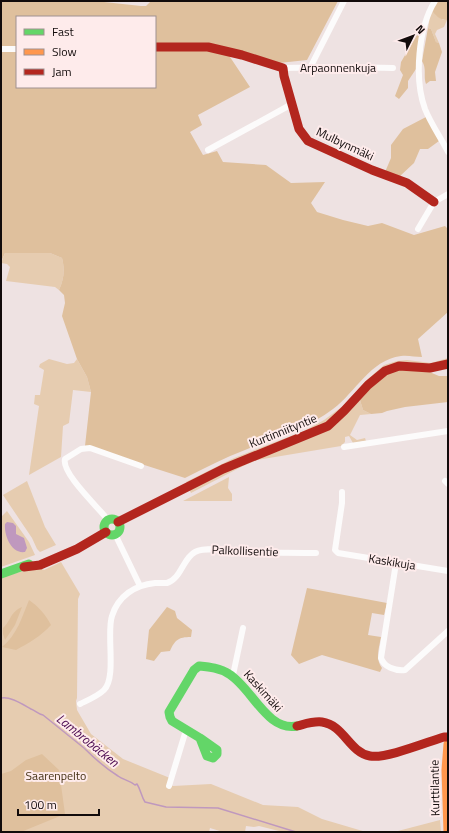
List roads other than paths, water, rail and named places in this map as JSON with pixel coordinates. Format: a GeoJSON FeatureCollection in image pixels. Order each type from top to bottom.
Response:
{"type":"FeatureCollection","features":[{"type":"Feature","properties":{"kind":"street"},"geometry":{"type":"LineString","coordinates":[[310,68],[344,1]]}},
{"type":"Feature","properties":{"kind":"street"},"geometry":{"type":"LineString","coordinates":[[435,1],[430,10],[422,38],[419,68],[422,99],[426,110],[448,152]]}},
{"type":"Feature","properties":{"kind":"street"},"geometry":{"type":"LineString","coordinates":[[156,47],[208,47],[242,55],[279,67]]}},
{"type":"Feature","properties":{"kind":"street"},"geometry":{"type":"LineString","coordinates":[[1,49],[16,49]]}},
{"type":"Feature","properties":{"kind":"street","name":"Arpaonnenkuja"},"geometry":{"type":"LineString","coordinates":[[279,67],[393,68]]}},
{"type":"Feature","properties":{"kind":"street","name":"Mulbynmäki"},"geometry":{"type":"LineString","coordinates":[[279,67],[284,76],[302,136],[308,141],[372,170],[407,183],[434,202]]}},
{"type":"Feature","properties":{"kind":"street"},"geometry":{"type":"LineString","coordinates":[[208,150],[292,104]]}},
{"type":"Feature","properties":{"kind":"street"},"geometry":{"type":"LineString","coordinates":[[418,229],[434,202],[448,194]]}},
{"type":"Feature","properties":{"kind":"street","name":"Kurtinniityntie"},"geometry":{"type":"LineString","coordinates":[[118,522],[223,469],[328,426],[342,415],[385,370],[399,365],[429,368],[448,364]]}},
{"type":"Feature","properties":{"kind":"street"},"geometry":{"type":"LineString","coordinates":[[344,447],[448,431]]}},
{"type":"Feature","properties":{"kind":"street"},"geometry":{"type":"LineString","coordinates":[[108,520],[76,483],[65,467],[65,459],[85,448],[90,448],[141,466]]}},
{"type":"Feature","properties":{"kind":"street"},"geometry":{"type":"LineString","coordinates":[[131,470],[134,463]]}},
{"type":"Feature","properties":{"kind":"street","name":"Kaskikuja"},"geometry":{"type":"LineString","coordinates":[[342,492],[342,503],[335,550],[337,552],[448,571]]}},
{"type":"Feature","properties":{"kind":"street"},"geometry":{"type":"LineString","coordinates":[[106,532],[104,525],[108,520],[113,519],[118,522],[120,528],[115,534]]}},
{"type":"Feature","properties":{"kind":"street"},"geometry":{"type":"LineString","coordinates":[[106,532],[109,534],[115,534]]}},
{"type":"Feature","properties":{"kind":"street"},"geometry":{"type":"LineString","coordinates":[[1,574],[24,567],[40,565],[77,549],[106,532]]}},
{"type":"Feature","properties":{"kind":"street"},"geometry":{"type":"LineString","coordinates":[[80,704],[102,692],[106,688],[110,666],[111,618],[117,604],[123,597],[131,590],[140,586],[115,534]]}},
{"type":"Feature","properties":{"kind":"street","name":"Palkollisentie"},"geometry":{"type":"LineString","coordinates":[[140,586],[168,582],[172,580],[190,555],[200,550],[226,549],[252,552],[316,553]]}},
{"type":"Feature","properties":{"kind":"street"},"geometry":{"type":"LineString","coordinates":[[396,563],[381,658],[385,666],[405,670],[448,631]]}},
{"type":"Feature","properties":{"kind":"street"},"geometry":{"type":"LineString","coordinates":[[233,675],[243,628]]}},
{"type":"Feature","properties":{"kind":"street","name":"Kaskimäki"},"geometry":{"type":"LineString","coordinates":[[200,738],[173,722],[170,719],[169,712],[196,668],[202,666],[233,675],[269,717],[276,723],[286,727],[292,727],[314,721],[326,723],[337,729],[358,752],[374,757],[382,757],[448,737]]}},
{"type":"Feature","properties":{"kind":"street"},"geometry":{"type":"LineString","coordinates":[[170,786],[186,730]]}},
{"type":"Feature","properties":{"kind":"street","name":"Kurttilantie"},"geometry":{"type":"LineString","coordinates":[[448,744],[446,770],[448,832]]}},
{"type":"Feature","properties":{"kind":"waterway","name":"Lambrobäcken"},"geometry":{"type":"LineString","coordinates":[[1,698],[12,699],[43,715],[109,770],[135,785],[137,784],[145,802],[166,807],[218,808],[296,832]]}},
{"type":"Feature","properties":{"kind":"park label","name":"Saarenpelto"},"geometry":{"type":"Point","coordinates":[56,776]}}]}
